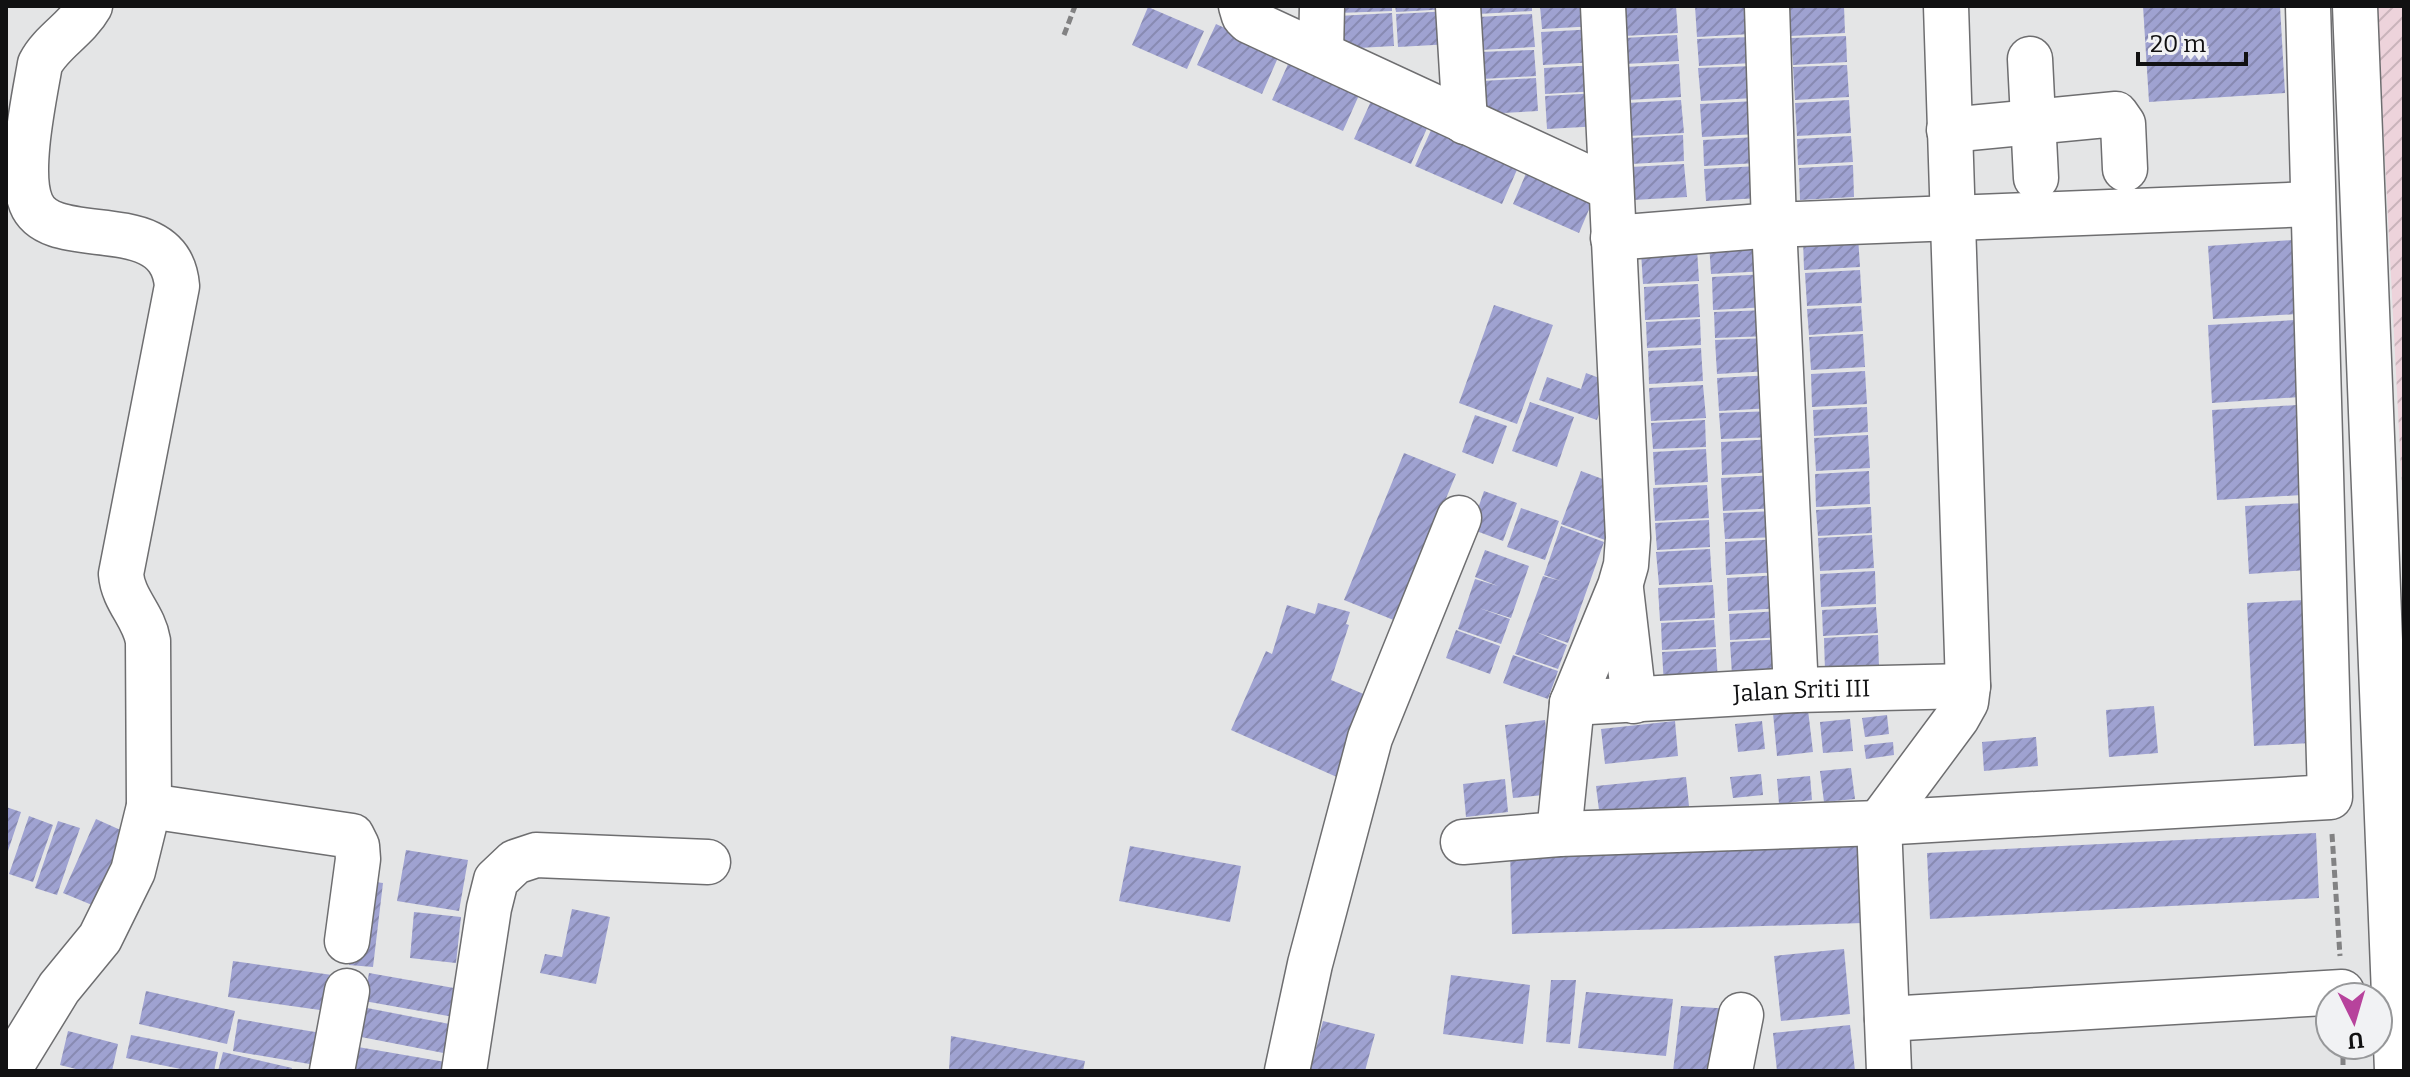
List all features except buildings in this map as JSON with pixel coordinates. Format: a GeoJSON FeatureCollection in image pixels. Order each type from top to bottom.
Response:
{"type":"FeatureCollection","features":[{"type":"Feature","properties":{"kind":"street"},"geometry":{"type":"LineString","coordinates":[[8,1071],[59,988],[100,938],[133,871],[149,806],[148,641],[146,630],[122,588],[121,574],[177,286],[176,275],[171,262],[157,247],[141,240],[48,221],[35,212],[26,189],[25,170],[38,73],[25,54],[75,27],[90,6]]}},
{"type":"Feature","properties":{"kind":"street"},"geometry":{"type":"LineString","coordinates":[[1241,6],[1249,21],[1610,188]]}},
{"type":"Feature","properties":{"kind":"street"},"geometry":{"type":"LineString","coordinates":[[1321,53],[1322,6]]}},
{"type":"Feature","properties":{"kind":"street"},"geometry":{"type":"LineString","coordinates":[[1458,6],[1465,122]]}},
{"type":"Feature","properties":{"kind":"street"},"geometry":{"type":"LineString","coordinates":[[1559,834],[1572,703],[1620,586],[1626,565],[1628,538],[1603,6]]}},
{"type":"Feature","properties":{"kind":"street"},"geometry":{"type":"LineString","coordinates":[[1767,6],[1796,690]]}},
{"type":"Feature","properties":{"kind":"street"},"geometry":{"type":"LineString","coordinates":[[1889,1071],[1879,823],[1957,718],[1966,702],[1968,686],[1946,6]]}},
{"type":"Feature","properties":{"kind":"street"},"geometry":{"type":"LineString","coordinates":[[1463,842],[1559,834],[1879,823],[2330,797],[2308,6]]}},
{"type":"Feature","properties":{"kind":"street"},"geometry":{"type":"LineString","coordinates":[[2355,6],[2397,1071]]}},
{"type":"Feature","properties":{"kind":"street"},"geometry":{"type":"LineString","coordinates":[[2030,59],[2036,178]]}},
{"type":"Feature","properties":{"kind":"street"},"geometry":{"type":"LineString","coordinates":[[1949,130],[2116,114],[2123,124],[2125,169]]}},
{"type":"Feature","properties":{"kind":"street"},"geometry":{"type":"LineString","coordinates":[[1613,238],[1774,225],[2313,204]]}},
{"type":"Feature","properties":{"kind":"street"},"geometry":{"type":"LineString","coordinates":[[1287,1071],[1310,964],[1370,738],[1459,518]]}},
{"type":"Feature","properties":{"kind":"street"},"geometry":{"type":"LineString","coordinates":[[1620,586],[1634,701]]}},
{"type":"Feature","properties":{"kind":"street","name":"Jalan Sriti III"},"geometry":{"type":"LineString","coordinates":[[1572,703],[1796,690],[1968,686]]}},
{"type":"Feature","properties":{"kind":"street"},"geometry":{"type":"LineString","coordinates":[[149,806],[352,836],[358,859],[347,941]]}},
{"type":"Feature","properties":{"kind":"street"},"geometry":{"type":"LineString","coordinates":[[464,1071],[489,908],[496,880],[515,862],[536,855],[708,862]]}},
{"type":"Feature","properties":{"kind":"street"},"geometry":{"type":"LineString","coordinates":[[332,1071],[347,991]]}},
{"type":"Feature","properties":{"kind":"street"},"geometry":{"type":"LineString","coordinates":[[1887,1019],[2314,994]]}},
{"type":"Feature","properties":{"kind":"street"},"geometry":{"type":"LineString","coordinates":[[1730,1071],[1741,1015]]}},
{"type":"Feature","properties":{"kind":"path"},"geometry":{"type":"LineString","coordinates":[[1064,35],[1075,6]]}},
{"type":"Feature","properties":{"kind":"path"},"geometry":{"type":"LineString","coordinates":[[2330,797],[2341,981]]}},
{"type":"Feature","properties":{"kind":"shaded area"},"geometry":{"type":"Polygon","coordinates":[[[2377,6],[2404,6],[2404,527],[2377,6]]]}}]}
